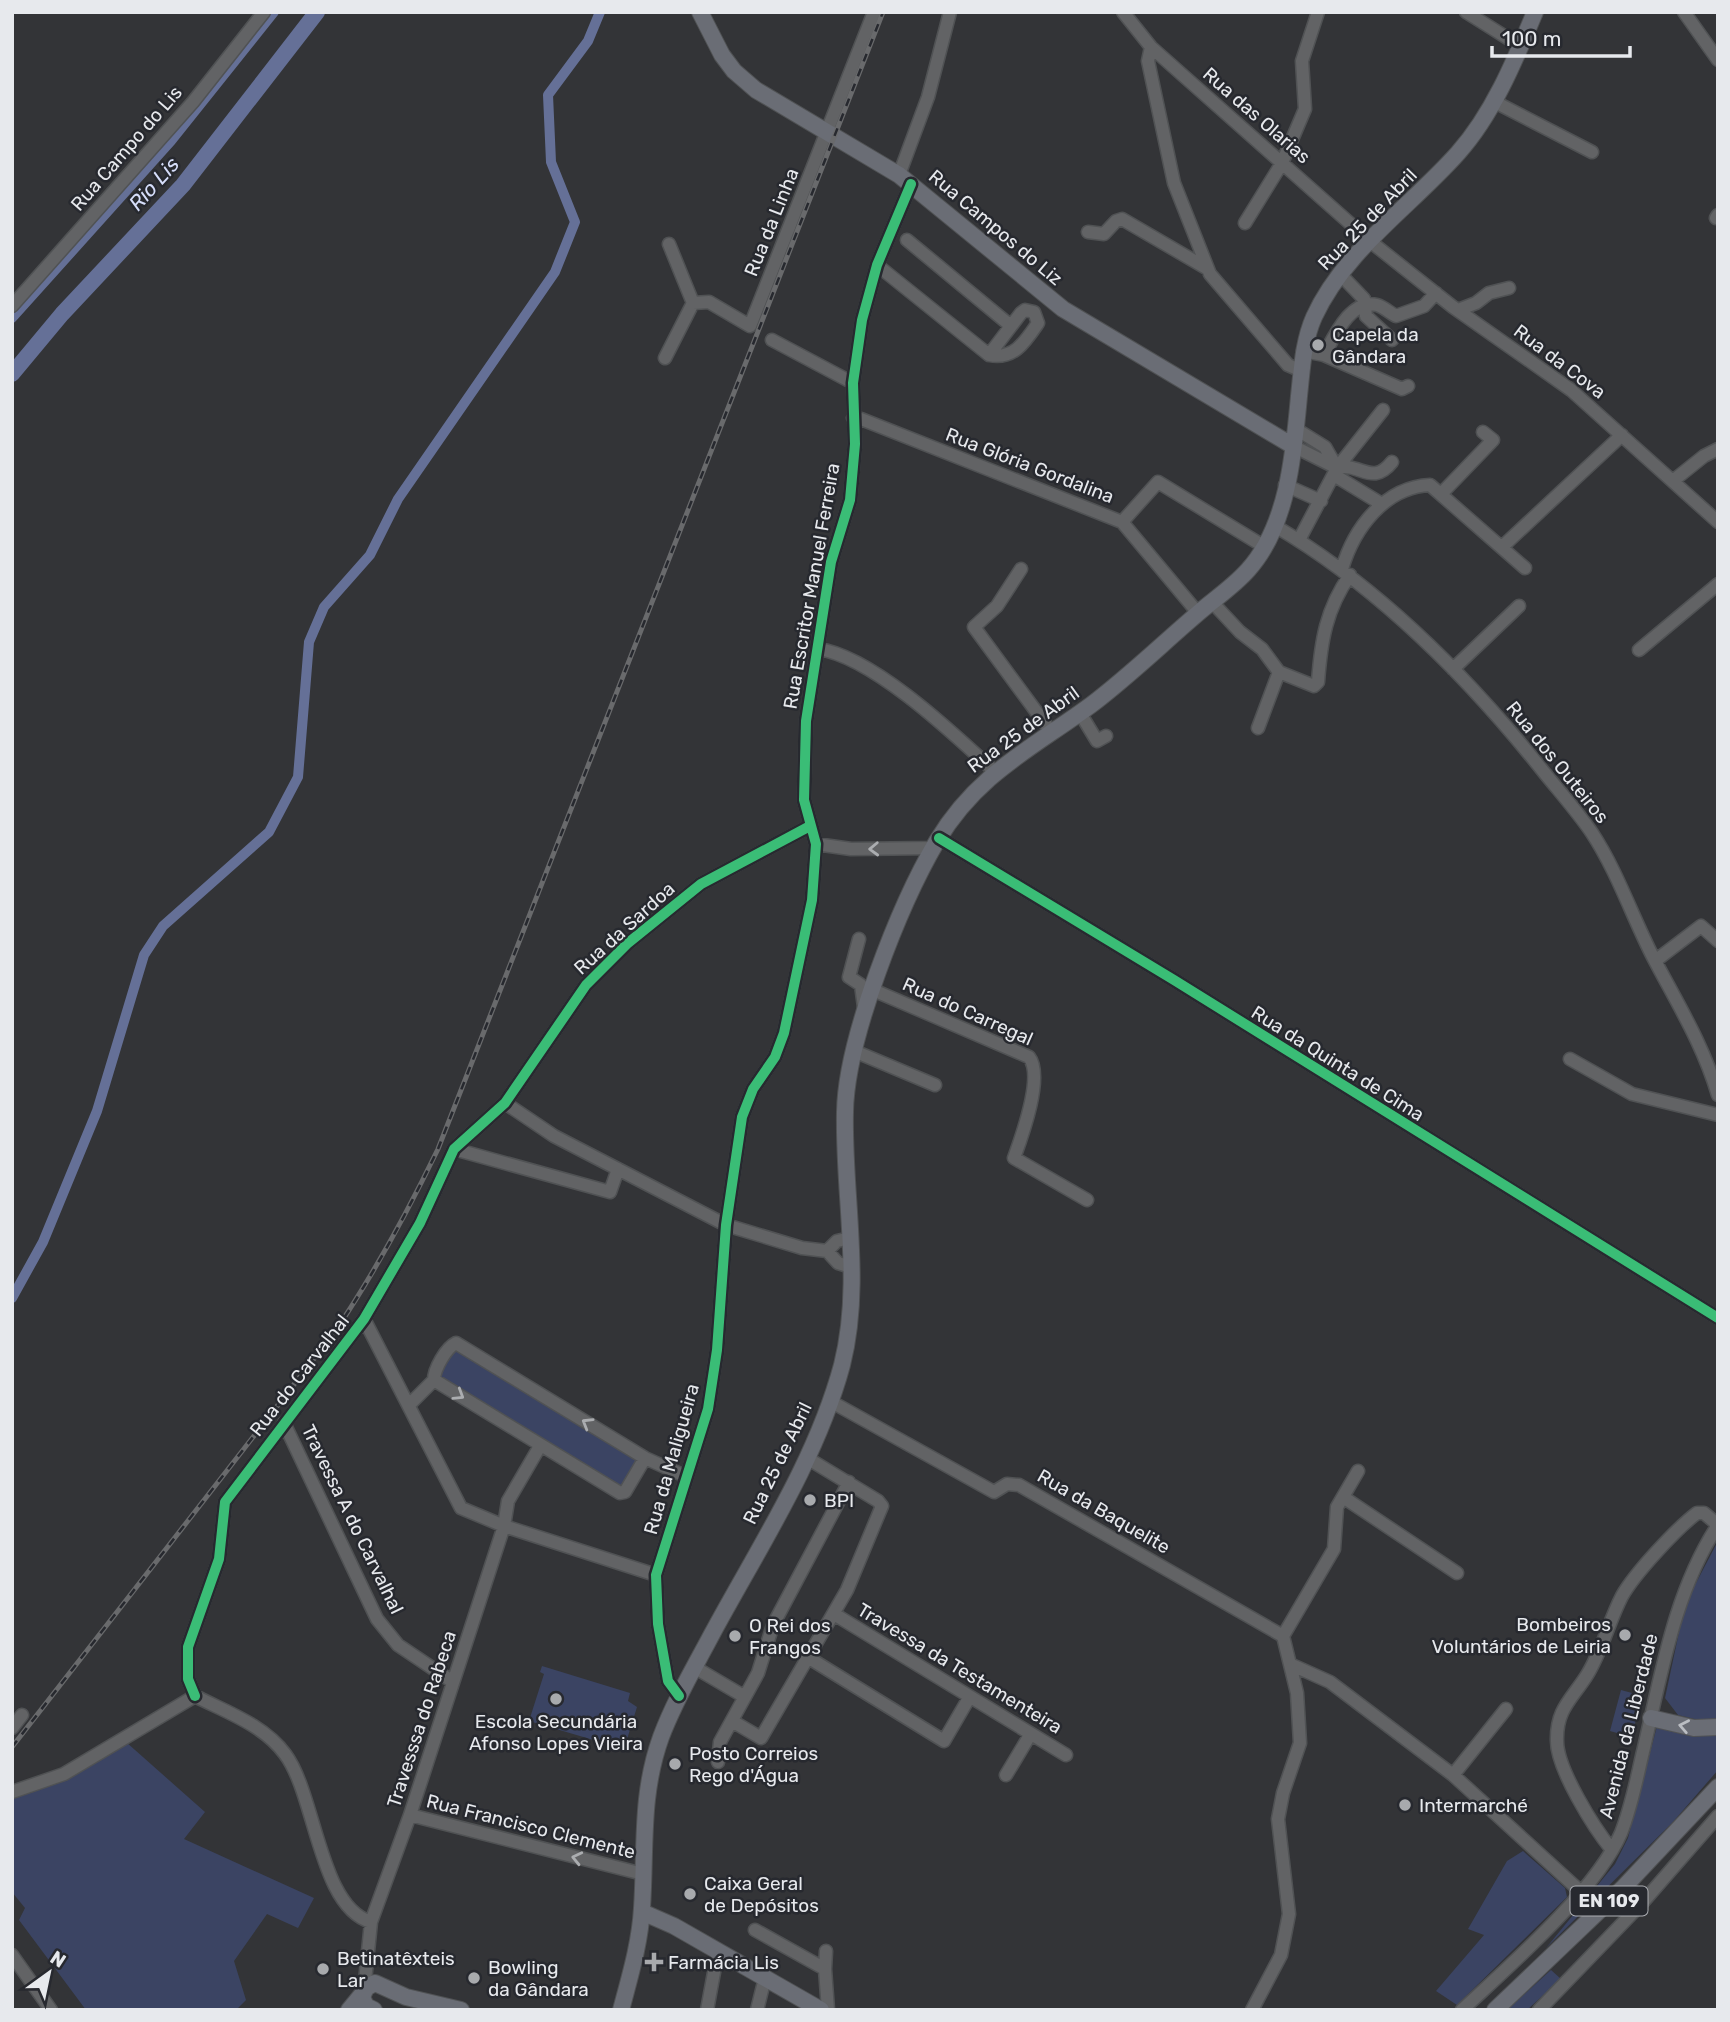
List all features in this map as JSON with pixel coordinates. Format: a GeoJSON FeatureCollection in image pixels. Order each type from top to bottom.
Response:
{"type":"FeatureCollection","features":[{"type":"Feature","properties":{"kind":"main road","name":"Rua Campos do Liz"},"geometry":{"type":"LineString","coordinates":[[700,12],[722,55],[745,82],[905,179],[1063,309],[1293,446]]}},
{"type":"Feature","properties":{"kind":"main road","name":"Rua 25 de Abril"},"geometry":{"type":"LineString","coordinates":[[621,2010],[642,1912],[642,1850],[659,1742],[694,1667],[807,1458],[830,1401],[850,1319],[851,1266],[844,1119],[846,1085],[853,1051],[873,990],[905,907],[936,843],[958,811],[994,771],[1052,733],[1135,671],[1248,571],[1265,547],[1275,526],[1285,485],[1296,429],[1303,351],[1317,311],[1340,274],[1465,146],[1493,101],[1535,12]]}},
{"type":"Feature","properties":{"kind":"main road"},"geometry":{"type":"LineString","coordinates":[[1651,1718],[1694,1728],[1718,1727]]}},
{"type":"Feature","properties":{"kind":"main road","name":"EN 109"},"geometry":{"type":"LineString","coordinates":[[1495,2010],[1624,1887],[1718,1787]]}},
{"type":"Feature","properties":{"kind":"main road"},"geometry":{"type":"LineString","coordinates":[[642,1912],[718,1951],[821,2010]]}},
{"type":"Feature","properties":{"kind":"main road"},"geometry":{"type":"LineString","coordinates":[[372,2002],[406,1997],[461,2010]]}},
{"type":"Feature","properties":{"kind":"street","name":"Rua Campo do Lis"},"geometry":{"type":"LineString","coordinates":[[12,306],[177,122],[264,12]]}},
{"type":"Feature","properties":{"kind":"street","name":"Rua da Linha"},"geometry":{"type":"LineString","coordinates":[[693,303],[709,302],[750,326],[874,12]]}},
{"type":"Feature","properties":{"kind":"street","name":"Rua Escritor Manuel Ferreira"},"geometry":{"type":"LineString","coordinates":[[816,844],[804,800],[803,753],[831,562],[850,500],[855,444],[853,383],[862,320],[929,97],[950,12]]}},
{"type":"Feature","properties":{"kind":"street","name":"Rua das Olarias"},"geometry":{"type":"LineString","coordinates":[[1123,12],[1151,47],[1371,242]]}},
{"type":"Feature","properties":{"kind":"street"},"geometry":{"type":"LineString","coordinates":[[1245,223],[1282,163],[1306,109],[1302,61],[1318,12]]}},
{"type":"Feature","properties":{"kind":"street"},"geometry":{"type":"LineString","coordinates":[[1466,12],[1520,46]]}},
{"type":"Feature","properties":{"kind":"street"},"geometry":{"type":"LineString","coordinates":[[1684,12],[1718,60]]}},
{"type":"Feature","properties":{"kind":"street"},"geometry":{"type":"LineString","coordinates":[[1151,47],[1148,61],[1174,183],[1208,269],[1288,365],[1302,371]]}},
{"type":"Feature","properties":{"kind":"street"},"geometry":{"type":"LineString","coordinates":[[1493,101],[1592,152]]}},
{"type":"Feature","properties":{"kind":"street"},"geometry":{"type":"LineString","coordinates":[[1088,232],[1104,234],[1116,221],[1122,219],[1208,269]]}},
{"type":"Feature","properties":{"kind":"street"},"geometry":{"type":"LineString","coordinates":[[907,240],[1011,326]]}},
{"type":"Feature","properties":{"kind":"street","name":"Rua da Cova"},"geometry":{"type":"LineString","coordinates":[[1371,242],[1458,310],[1571,390],[1718,522]]}},
{"type":"Feature","properties":{"kind":"street"},"geometry":{"type":"LineString","coordinates":[[665,358],[693,303],[669,244]]}},
{"type":"Feature","properties":{"kind":"street"},"geometry":{"type":"LineString","coordinates":[[877,265],[989,355],[1006,356],[1015,352],[1036,327],[1038,319],[1034,312],[1025,310],[989,355]]}},
{"type":"Feature","properties":{"kind":"street"},"geometry":{"type":"LineString","coordinates":[[1340,274],[1364,299],[1366,317],[1392,340]]}},
{"type":"Feature","properties":{"kind":"street"},"geometry":{"type":"LineString","coordinates":[[1458,310],[1489,293],[1509,288]]}},
{"type":"Feature","properties":{"kind":"street"},"geometry":{"type":"LineString","coordinates":[[1324,355],[1352,313],[1365,306],[1378,305],[1396,316],[1424,306],[1436,293]]}},
{"type":"Feature","properties":{"kind":"street"},"geometry":{"type":"LineString","coordinates":[[772,340],[853,383]]}},
{"type":"Feature","properties":{"kind":"street"},"geometry":{"type":"LineString","coordinates":[[1303,351],[1324,355],[1402,389],[1408,386]]}},
{"type":"Feature","properties":{"kind":"street"},"geometry":{"type":"LineString","coordinates":[[1299,540],[1335,471],[1383,410]]}},
{"type":"Feature","properties":{"kind":"street","name":"Rua Glória Gordalina"},"geometry":{"type":"LineString","coordinates":[[853,418],[1122,522],[1198,613]]}},
{"type":"Feature","properties":{"kind":"street"},"geometry":{"type":"LineString","coordinates":[[1296,429],[1325,447],[1335,471]]}},
{"type":"Feature","properties":{"kind":"street"},"geometry":{"type":"LineString","coordinates":[[1441,494],[1493,440],[1483,432]]}},
{"type":"Feature","properties":{"kind":"street"},"geometry":{"type":"LineString","coordinates":[[1502,547],[1622,435]]}},
{"type":"Feature","properties":{"kind":"street"},"geometry":{"type":"LineString","coordinates":[[1293,446],[1335,471],[1380,503]]}},
{"type":"Feature","properties":{"kind":"street"},"geometry":{"type":"LineString","coordinates":[[1674,480],[1703,456],[1718,449]]}},
{"type":"Feature","properties":{"kind":"street"},"geometry":{"type":"LineString","coordinates":[[1335,471],[1344,466],[1376,474],[1383,473],[1392,462]]}},
{"type":"Feature","properties":{"kind":"street"},"geometry":{"type":"LineString","coordinates":[[1122,522],[1158,482],[1265,547]]}},
{"type":"Feature","properties":{"kind":"street"},"geometry":{"type":"LineString","coordinates":[[1285,485],[1321,501]]}},
{"type":"Feature","properties":{"kind":"street"},"geometry":{"type":"LineString","coordinates":[[1212,602],[1240,632],[1262,649],[1279,672],[1314,686],[1318,682],[1326,617],[1346,572],[1346,557],[1380,503],[1416,486],[1430,485],[1525,568]]}},
{"type":"Feature","properties":{"kind":"street","name":"Rua dos Outeiros"},"geometry":{"type":"LineString","coordinates":[[1275,526],[1346,572],[1453,669],[1505,724],[1593,834],[1655,961],[1705,1052],[1718,1095]]}},
{"type":"Feature","properties":{"kind":"street"},"geometry":{"type":"LineString","coordinates":[[1021,569],[997,606],[974,627],[1052,733]]}},
{"type":"Feature","properties":{"kind":"street"},"geometry":{"type":"LineString","coordinates":[[1639,650],[1718,584]]}},
{"type":"Feature","properties":{"kind":"street"},"geometry":{"type":"LineString","coordinates":[[1453,669],[1519,606]]}},
{"type":"Feature","properties":{"kind":"street"},"geometry":{"type":"LineString","coordinates":[[818,649],[840,654],[911,697],[994,771]]}},
{"type":"Feature","properties":{"kind":"street"},"geometry":{"type":"LineString","coordinates":[[1258,728],[1279,672]]}},
{"type":"Feature","properties":{"kind":"street"},"geometry":{"type":"LineString","coordinates":[[1080,713],[1097,741],[1106,736]]}},
{"type":"Feature","properties":{"kind":"street","name":"Rua da Sardoa"},"geometry":{"type":"LineString","coordinates":[[505,1103],[522,1083],[570,1006],[620,951],[701,884],[810,826]]}},
{"type":"Feature","properties":{"kind":"street"},"geometry":{"type":"LineString","coordinates":[[816,844],[851,849],[936,843]]}},
{"type":"Feature","properties":{"kind":"street","name":"Rua da Quinta de Cima"},"geometry":{"type":"LineString","coordinates":[[936,843],[1174,980],[1718,1318]]}},
{"type":"Feature","properties":{"kind":"street","name":"Rua da Maligueira"},"geometry":{"type":"LineString","coordinates":[[679,1696],[670,1688],[666,1670],[658,1624],[656,1575],[710,1397],[717,1350],[726,1226],[743,1117],[754,1089],[775,1057],[791,1007],[812,900],[816,844]]}},
{"type":"Feature","properties":{"kind":"street"},"geometry":{"type":"LineString","coordinates":[[1655,961],[1697,927],[1704,927],[1718,941]]}},
{"type":"Feature","properties":{"kind":"street"},"geometry":{"type":"LineString","coordinates":[[859,939],[849,977],[861,985],[863,1006],[867,1009]]}},
{"type":"Feature","properties":{"kind":"street","name":"Rua do Carregal"},"geometry":{"type":"LineString","coordinates":[[873,990],[1029,1057],[1035,1072],[1025,1127],[1012,1162],[1087,1200]]}},
{"type":"Feature","properties":{"kind":"street"},"geometry":{"type":"LineString","coordinates":[[853,1051],[935,1085]]}},
{"type":"Feature","properties":{"kind":"street"},"geometry":{"type":"LineString","coordinates":[[1570,1059],[1632,1094],[1718,1115]]}},
{"type":"Feature","properties":{"kind":"street"},"geometry":{"type":"LineString","coordinates":[[505,1103],[554,1136],[726,1226],[802,1248],[827,1251],[838,1263],[851,1266]]}},
{"type":"Feature","properties":{"kind":"street","name":"Rua do Carvalhal"},"geometry":{"type":"LineString","coordinates":[[195,1696],[188,1679],[188,1647],[219,1559],[225,1502],[364,1319],[420,1223],[453,1149],[505,1103]]}},
{"type":"Feature","properties":{"kind":"street"},"geometry":{"type":"LineString","coordinates":[[453,1149],[610,1192],[618,1169]]}},
{"type":"Feature","properties":{"kind":"street"},"geometry":{"type":"LineString","coordinates":[[827,1251],[836,1241],[850,1238]]}},
{"type":"Feature","properties":{"kind":"street"},"geometry":{"type":"LineString","coordinates":[[364,1319],[461,1508],[504,1526],[656,1575]]}},
{"type":"Feature","properties":{"kind":"street"},"geometry":{"type":"LineString","coordinates":[[409,1405],[434,1380],[434,1372],[450,1346],[456,1343],[645,1458],[685,1476]]}},
{"type":"Feature","properties":{"kind":"street"},"geometry":{"type":"LineString","coordinates":[[434,1380],[540,1447],[623,1494],[645,1458]]}},
{"type":"Feature","properties":{"kind":"street","name":"Rua da Baquelite"},"geometry":{"type":"LineString","coordinates":[[830,1401],[994,1492],[1007,1484],[1019,1485],[1283,1636]]}},
{"type":"Feature","properties":{"kind":"street","name":"Travessa A do Carvalhal"},"geometry":{"type":"LineString","coordinates":[[284,1423],[377,1619],[398,1645],[453,1682]]}},
{"type":"Feature","properties":{"kind":"street","name":"Travesssa do Rabeca"},"geometry":{"type":"LineString","coordinates":[[372,2002],[365,1959],[371,1922],[410,1815],[504,1526],[508,1501],[540,1447]]}},
{"type":"Feature","properties":{"kind":"street"},"geometry":{"type":"LineString","coordinates":[[732,1721],[761,1738],[848,1590],[881,1506],[849,1482],[807,1458]]}},
{"type":"Feature","properties":{"kind":"street"},"geometry":{"type":"LineString","coordinates":[[1252,2010],[1281,1955],[1288,1922],[1278,1819],[1283,1793],[1300,1743],[1292,1665],[1283,1636],[1334,1549],[1337,1507],[1358,1471]]}},
{"type":"Feature","properties":{"kind":"street"},"geometry":{"type":"LineString","coordinates":[[718,1762],[720,1742],[762,1663],[773,1625],[849,1482]]}},
{"type":"Feature","properties":{"kind":"street"},"geometry":{"type":"LineString","coordinates":[[1343,1497],[1457,1573]]}},
{"type":"Feature","properties":{"kind":"street"},"geometry":{"type":"LineString","coordinates":[[1612,1850],[1593,1827],[1558,1754],[1557,1739],[1566,1701],[1587,1675],[1622,1596],[1636,1575],[1698,1513],[1704,1513],[1718,1525]]}},
{"type":"Feature","properties":{"kind":"street","name":"Avenida da Liberdade"},"geometry":{"type":"LineString","coordinates":[[1462,2010],[1518,1957],[1580,1891],[1612,1850],[1626,1819],[1680,1601],[1718,1525]]}},
{"type":"Feature","properties":{"kind":"street","name":"Travessa da Testamenteira"},"geometry":{"type":"LineString","coordinates":[[834,1614],[1066,1755]]}},
{"type":"Feature","properties":{"kind":"street"},"geometry":{"type":"LineString","coordinates":[[809,1658],[944,1741],[969,1698]]}},
{"type":"Feature","properties":{"kind":"street"},"geometry":{"type":"LineString","coordinates":[[1292,1665],[1330,1682],[1453,1774],[1580,1891]]}},
{"type":"Feature","properties":{"kind":"street"},"geometry":{"type":"LineString","coordinates":[[694,1667],[745,1697]]}},
{"type":"Feature","properties":{"kind":"street"},"geometry":{"type":"LineString","coordinates":[[12,1792],[64,1774],[195,1696],[258,1728],[285,1754],[298,1780],[338,1893],[352,1912],[371,1922]]}},
{"type":"Feature","properties":{"kind":"street"},"geometry":{"type":"LineString","coordinates":[[1453,1774],[1506,1709]]}},
{"type":"Feature","properties":{"kind":"street"},"geometry":{"type":"LineString","coordinates":[[12,1728],[23,1715]]}},
{"type":"Feature","properties":{"kind":"street"},"geometry":{"type":"LineString","coordinates":[[1006,1775],[1030,1735]]}},
{"type":"Feature","properties":{"kind":"street","name":"Rua Francisco Clemente"},"geometry":{"type":"LineString","coordinates":[[410,1815],[643,1874]]}},
{"type":"Feature","properties":{"kind":"street"},"geometry":{"type":"LineString","coordinates":[[1539,2010],[1643,1902],[1718,1816]]}},
{"type":"Feature","properties":{"kind":"street"},"geometry":{"type":"LineString","coordinates":[[755,1930],[825,1969]]}},
{"type":"Feature","properties":{"kind":"street"},"geometry":{"type":"LineString","coordinates":[[706,2010],[718,1951]]}},
{"type":"Feature","properties":{"kind":"street"},"geometry":{"type":"LineString","coordinates":[[826,1951],[828,2010]]}},
{"type":"Feature","properties":{"kind":"street"},"geometry":{"type":"LineString","coordinates":[[12,1955],[51,2010]]}},
{"type":"Feature","properties":{"kind":"street"},"geometry":{"type":"LineString","coordinates":[[365,1959],[372,2002]]}},
{"type":"Feature","properties":{"kind":"street"},"geometry":{"type":"LineString","coordinates":[[757,2010],[765,1978]]}},
{"type":"Feature","properties":{"kind":"shaded area"},"geometry":{"type":"Polygon","coordinates":[[[456,1350],[637,1459],[639,1462],[623,1487],[441,1377],[440,1372],[456,1350]]]}},
{"type":"Feature","properties":{"kind":"shaded area"},"geometry":{"type":"Polygon","coordinates":[[[1718,1541],[1718,1720],[1707,1722],[1678,1715],[1665,1698],[1685,1604],[1718,1541]]]}},
{"type":"Feature","properties":{"kind":"shaded area"},"geometry":{"type":"Polygon","coordinates":[[[542,1666],[630,1693],[628,1701],[637,1707],[624,1749],[529,1721],[544,1674],[540,1672],[542,1666]]]}},
{"type":"Feature","properties":{"kind":"shaded area"},"geometry":{"type":"Polygon","coordinates":[[[1621,1690],[1643,1696],[1631,1737],[1610,1731],[1621,1690]]]}},
{"type":"Feature","properties":{"kind":"shaded area"},"geometry":{"type":"Polygon","coordinates":[[[1657,1726],[1718,1731],[1718,1770],[1672,1823],[1546,1948],[1615,1864],[1628,1838],[1657,1726]]]}},
{"type":"Feature","properties":{"kind":"shaded area"},"geometry":{"type":"Polygon","coordinates":[[[126,1742],[205,1812],[184,1839],[314,1898],[298,1928],[267,1914],[234,1961],[246,2000],[236,2010],[86,2010],[19,1920],[25,1908],[12,1892],[12,1795],[126,1742]]]}},
{"type":"Feature","properties":{"kind":"shaded area"},"geometry":{"type":"Polygon","coordinates":[[[1523,1851],[1565,1888],[1567,1897],[1457,2005],[1436,1991],[1484,1935],[1468,1929],[1507,1861],[1523,1851]]]}},
{"type":"Feature","properties":{"kind":"shaded area"},"geometry":{"type":"Polygon","coordinates":[[[1551,1970],[1561,1979],[1527,2010],[1507,2010],[1551,1970]]]}},
{"type":"Feature","properties":{"kind":"waterway"},"geometry":{"type":"LineString","coordinates":[[12,318],[171,141],[274,12]]}},
{"type":"Feature","properties":{"kind":"waterway","name":"Rio Lis"},"geometry":{"type":"LineString","coordinates":[[12,374],[62,314],[183,185],[317,12]]}},
{"type":"Feature","properties":{"kind":"waterway"},"geometry":{"type":"LineString","coordinates":[[12,1298],[43,1242],[97,1111],[144,955],[163,926],[269,832],[298,777],[309,642],[324,607],[370,555],[398,499],[555,272],[575,222],[551,162],[548,95],[588,41],[600,12]]}},
{"type":"Feature","properties":{"kind":"railway"},"geometry":{"type":"LineString","coordinates":[[12,1747],[334,1333],[376,1266],[426,1173],[438,1149],[883,12]]}},
{"type":"Feature","properties":{"kind":"cycle path"},"geometry":{"type":"LineString","coordinates":[[679,1696],[668,1681],[658,1624],[656,1575],[708,1409],[717,1350],[726,1225],[742,1117],[753,1089],[775,1057],[784,1033],[812,900],[816,844],[804,800],[806,721],[831,562],[850,500],[855,444],[853,383],[862,320],[877,265],[911,184]]}},
{"type":"Feature","properties":{"kind":"cycle path"},"geometry":{"type":"LineString","coordinates":[[195,1696],[188,1679],[188,1647],[219,1559],[225,1502],[364,1319],[420,1223],[454,1149],[505,1103],[586,985],[628,943],[701,884],[810,826]]}},
{"type":"Feature","properties":{"kind":"cycle path"},"geometry":{"type":"LineString","coordinates":[[939,838],[1174,980],[1718,1318]]}},
{"type":"Feature","properties":{"kind":"place","name":"Capela da Gândara"},"geometry":{"type":"Point","coordinates":[1318,345]}},
{"type":"Feature","properties":{"kind":"place","name":"BPI"},"geometry":{"type":"Point","coordinates":[810,1500]}},
{"type":"Feature","properties":{"kind":"place","name":"Bombeiros Voluntários de Leiria"},"geometry":{"type":"Point","coordinates":[1625,1635]}},
{"type":"Feature","properties":{"kind":"place","name":"O Rei dos Frangos"},"geometry":{"type":"Point","coordinates":[735,1636]}},
{"type":"Feature","properties":{"kind":"place","name":"Escola Secundária Afonso Lopes Vieira"},"geometry":{"type":"Point","coordinates":[556,1699]}},
{"type":"Feature","properties":{"kind":"place","name":"Posto Correios Rego d'Água"},"geometry":{"type":"Point","coordinates":[675,1764]}},
{"type":"Feature","properties":{"kind":"place","name":"Intermarché"},"geometry":{"type":"Point","coordinates":[1405,1805]}},
{"type":"Feature","properties":{"kind":"place","name":"Caixa Geral de Depósitos"},"geometry":{"type":"Point","coordinates":[690,1894]}},
{"type":"Feature","properties":{"kind":"place","name":"Farmácia Lis"},"geometry":{"type":"Point","coordinates":[654,1962]}},
{"type":"Feature","properties":{"kind":"place","name":"Betinatêxteis Lar"},"geometry":{"type":"Point","coordinates":[323,1969]}},
{"type":"Feature","properties":{"kind":"place","name":"Bowling da Gândara"},"geometry":{"type":"Point","coordinates":[474,1978]}}]}
